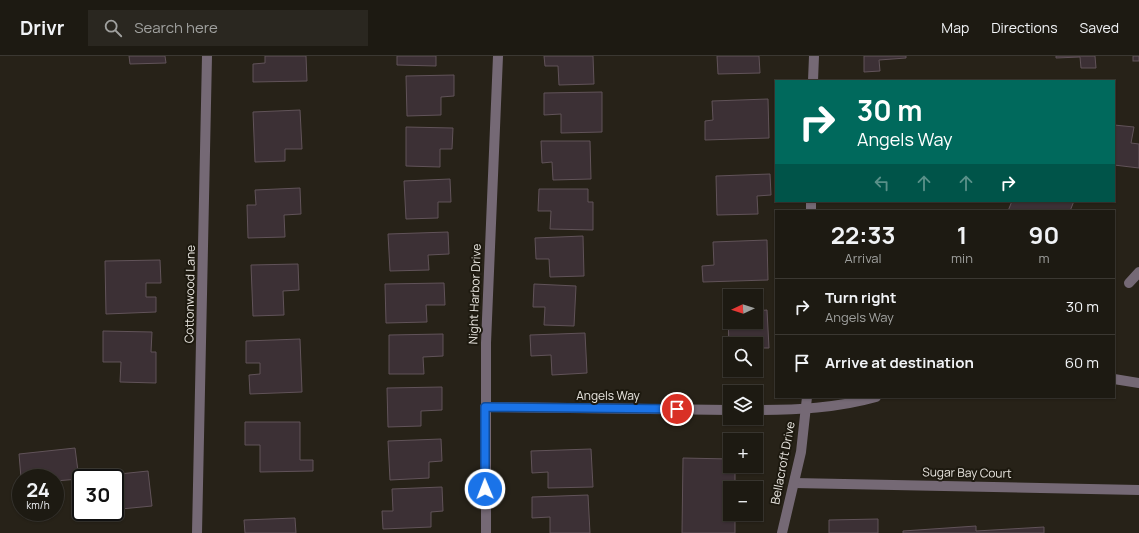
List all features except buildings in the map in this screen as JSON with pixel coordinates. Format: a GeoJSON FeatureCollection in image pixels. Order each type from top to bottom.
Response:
{"type":"FeatureCollection","features":[{"type":"Feature","properties":{"kind":"street","name":"Cottonwood Lane"},"geometry":{"type":"LineString","coordinates":[[197,533],[207,56]]}},
{"type":"Feature","properties":{"kind":"street","name":"Night Harbor Drive"},"geometry":{"type":"LineString","coordinates":[[486,533],[485,407],[488,263],[498,56]]}},
{"type":"Feature","properties":{"kind":"street"},"geometry":{"type":"LineString","coordinates":[[813,80],[814,56]]}},
{"type":"Feature","properties":{"kind":"street"},"geometry":{"type":"LineString","coordinates":[[1129,283],[1139,272]]}},
{"type":"Feature","properties":{"kind":"street"},"geometry":{"type":"LineString","coordinates":[[1115,379],[1139,383]]}},
{"type":"Feature","properties":{"kind":"street","name":"Bellacroft Drive"},"geometry":{"type":"LineString","coordinates":[[782,533],[801,452],[807,398]]}},
{"type":"Feature","properties":{"kind":"street"},"geometry":{"type":"LineString","coordinates":[[763,410],[806,410],[854,403],[872,398]]}},
{"type":"Feature","properties":{"kind":"street","name":"Angels Way"},"geometry":{"type":"LineString","coordinates":[[485,407],[723,410]]}},
{"type":"Feature","properties":{"kind":"street","name":"Sugar Bay Court"},"geometry":{"type":"LineString","coordinates":[[794,482],[1139,490]]}},
{"type":"Feature","properties":{"kind":"route"},"geometry":{"type":"LineString","coordinates":[[485,489],[485,407],[677,409]]}}]}
